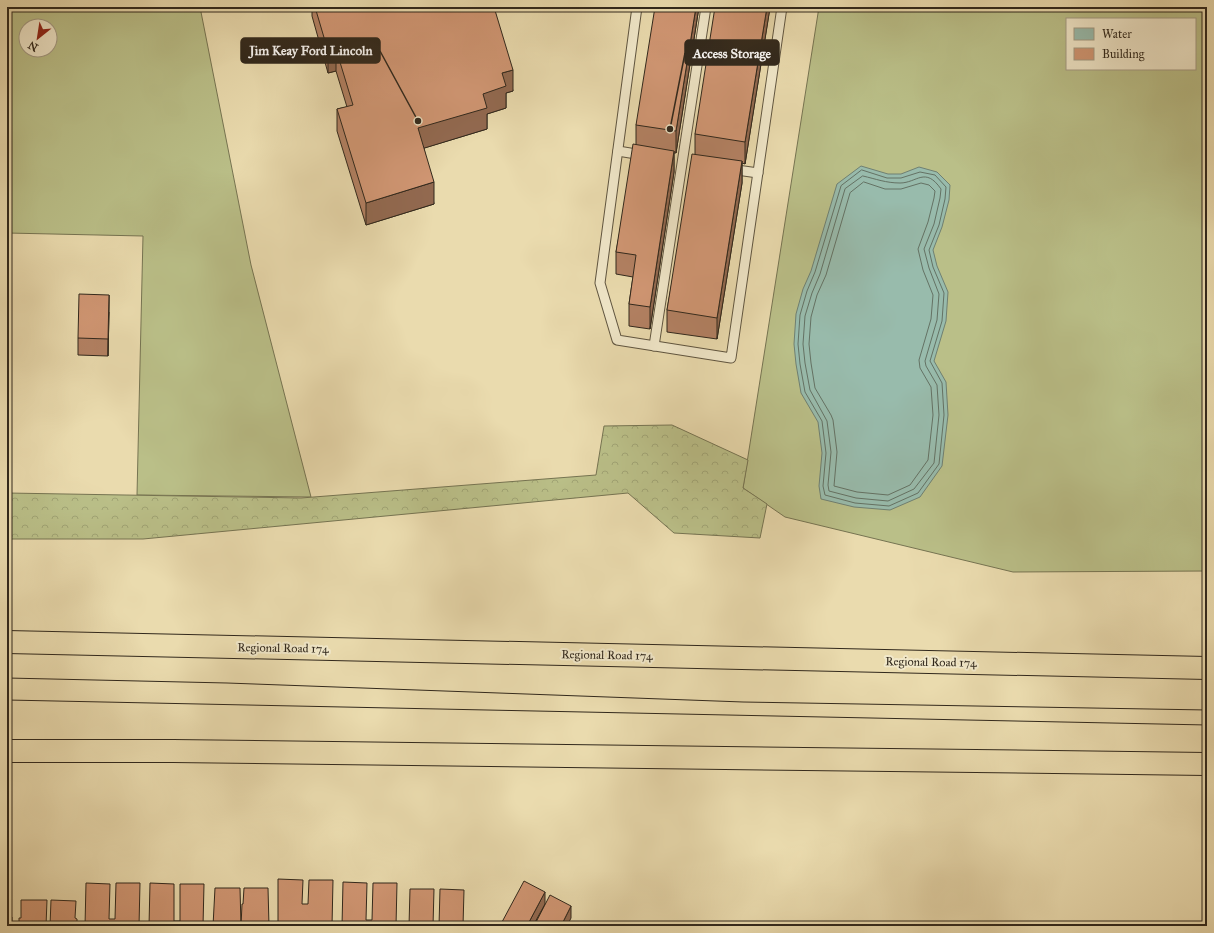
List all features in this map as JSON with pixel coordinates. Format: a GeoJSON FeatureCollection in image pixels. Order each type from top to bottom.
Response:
{"type":"FeatureCollection","features":[{"type":"Feature","properties":{"kind":"highway"},"geometry":{"type":"LineString","coordinates":[[7,627],[195,646]]}},
{"type":"Feature","properties":{"kind":"highway","name":"Regional Road 174"},"geometry":{"type":"LineString","coordinates":[[7,642],[1207,668]]}},
{"type":"Feature","properties":{"kind":"highway"},"geometry":{"type":"LineString","coordinates":[[7,751],[173,751],[1207,764]]}},
{"type":"Feature","properties":{"kind":"highway"},"geometry":{"type":"LineString","coordinates":[[7,762],[209,754],[495,755]]}},
{"type":"Feature","properties":{"kind":"lane"},"geometry":{"type":"LineString","coordinates":[[637,7],[600,282],[617,340],[731,358],[782,7]]}},
{"type":"Feature","properties":{"kind":"lane"},"geometry":{"type":"LineString","coordinates":[[654,346],[706,7]]}},
{"type":"Feature","properties":{"kind":"lane"},"geometry":{"type":"LineString","coordinates":[[618,151],[654,156]]}},
{"type":"Feature","properties":{"kind":"lane"},"geometry":{"type":"LineString","coordinates":[[720,167],[758,173]]}},
{"type":"Feature","properties":{"kind":"green space"},"geometry":{"type":"Polygon","coordinates":[[[12,7],[200,7],[251,265],[311,497],[137,495],[143,236],[7,233],[7,11],[12,7]]]}},
{"type":"Feature","properties":{"kind":"green space"},"geometry":{"type":"Polygon","coordinates":[[[819,7],[1207,7],[1207,571],[1013,572],[785,517],[743,488],[819,7]]]}},
{"type":"Feature","properties":{"kind":"green space"},"geometry":{"type":"Polygon","coordinates":[[[672,425],[748,460],[743,488],[767,504],[760,538],[674,533],[628,493],[143,539],[7,539],[7,493],[301,498],[596,475],[604,426],[672,425]]]}},
{"type":"Feature","properties":{"kind":"water"},"geometry":{"type":"Polygon","coordinates":[[[861,166],[888,174],[901,174],[919,167],[937,172],[950,185],[949,200],[942,227],[933,250],[937,266],[948,292],[946,321],[934,361],[946,382],[948,415],[942,466],[920,497],[890,510],[854,507],[821,499],[819,486],[822,453],[818,422],[801,393],[794,344],[796,314],[803,289],[811,271],[837,184],[861,166]]]}},
{"type":"Feature","properties":{"kind":"building"},"geometry":{"type":"Polygon","coordinates":[[[315,7],[494,7],[513,70],[502,73],[506,86],[483,94],[487,108],[418,128],[434,182],[366,203],[337,109],[353,105],[336,49],[328,51],[315,7]]]}},
{"type":"Feature","properties":{"kind":"building"},"geometry":{"type":"Polygon","coordinates":[[[655,7],[696,7],[676,131],[636,125],[655,7]]]}},
{"type":"Feature","properties":{"kind":"building"},"geometry":{"type":"Polygon","coordinates":[[[715,7],[767,7],[745,142],[695,134],[715,7]]]}},
{"type":"Feature","properties":{"kind":"building"},"geometry":{"type":"Polygon","coordinates":[[[633,144],[674,151],[650,307],[629,304],[636,255],[616,252],[633,144]]]}},
{"type":"Feature","properties":{"kind":"building"},"geometry":{"type":"Polygon","coordinates":[[[692,154],[742,161],[717,318],[667,310],[692,154]]]}},
{"type":"Feature","properties":{"kind":"building"},"geometry":{"type":"Polygon","coordinates":[[[79,294],[109,295],[108,339],[78,338],[79,294]]]}},
{"type":"Feature","properties":{"kind":"building"},"geometry":{"type":"Polygon","coordinates":[[[278,879],[303,880],[302,904],[308,904],[309,880],[333,880],[332,926],[278,926],[278,879]]]}},
{"type":"Feature","properties":{"kind":"building"},"geometry":{"type":"Polygon","coordinates":[[[524,881],[545,892],[528,924],[532,926],[509,926],[502,922],[524,881]]]}},
{"type":"Feature","properties":{"kind":"building"},"geometry":{"type":"Polygon","coordinates":[[[343,882],[367,883],[366,920],[372,920],[373,883],[397,883],[396,926],[342,926],[343,882]]]}},
{"type":"Feature","properties":{"kind":"building"},"geometry":{"type":"Polygon","coordinates":[[[86,883],[110,884],[109,919],[115,919],[116,883],[140,883],[139,926],[85,926],[86,883]]]}},
{"type":"Feature","properties":{"kind":"building"},"geometry":{"type":"Polygon","coordinates":[[[150,883],[174,884],[174,921],[180,921],[180,884],[204,884],[203,926],[149,926],[150,883]]]}},
{"type":"Feature","properties":{"kind":"building"},"geometry":{"type":"Polygon","coordinates":[[[215,888],[240,888],[241,926],[213,926],[215,888]]]}},
{"type":"Feature","properties":{"kind":"building"},"geometry":{"type":"Polygon","coordinates":[[[244,888],[268,888],[269,926],[241,926],[244,888]]]}},
{"type":"Feature","properties":{"kind":"building"},"geometry":{"type":"Polygon","coordinates":[[[410,889],[434,889],[433,926],[409,926],[410,889]]]}},
{"type":"Feature","properties":{"kind":"building"},"geometry":{"type":"Polygon","coordinates":[[[440,889],[464,890],[463,926],[439,926],[440,889]]]}},
{"type":"Feature","properties":{"kind":"building"},"geometry":{"type":"Polygon","coordinates":[[[550,895],[571,906],[561,926],[534,926],[550,895]]]}},
{"type":"Feature","properties":{"kind":"building"},"geometry":{"type":"Polygon","coordinates":[[[7,898],[11,898],[12,926],[7,926],[7,898]]]}},
{"type":"Feature","properties":{"kind":"building"},"geometry":{"type":"Polygon","coordinates":[[[21,900],[47,900],[46,926],[19,926],[19,918],[21,918],[21,900]]]}},
{"type":"Feature","properties":{"kind":"building"},"geometry":{"type":"Polygon","coordinates":[[[51,900],[76,901],[75,918],[77,919],[77,926],[50,926],[51,900]]]}},
{"type":"Feature","properties":{"kind":"tram line"},"geometry":{"type":"LineString","coordinates":[[7,678],[227,683],[743,702],[1207,710]]}},
{"type":"Feature","properties":{"kind":"tram line"},"geometry":{"type":"LineString","coordinates":[[7,700],[1207,725]]}},
{"type":"Feature","properties":{"kind":"place","name":"Jim Keay Ford Lincoln"},"geometry":{"type":"Point","coordinates":[418,121]}},
{"type":"Feature","properties":{"kind":"place","name":"Access Storage"},"geometry":{"type":"Point","coordinates":[670,129]}}]}
